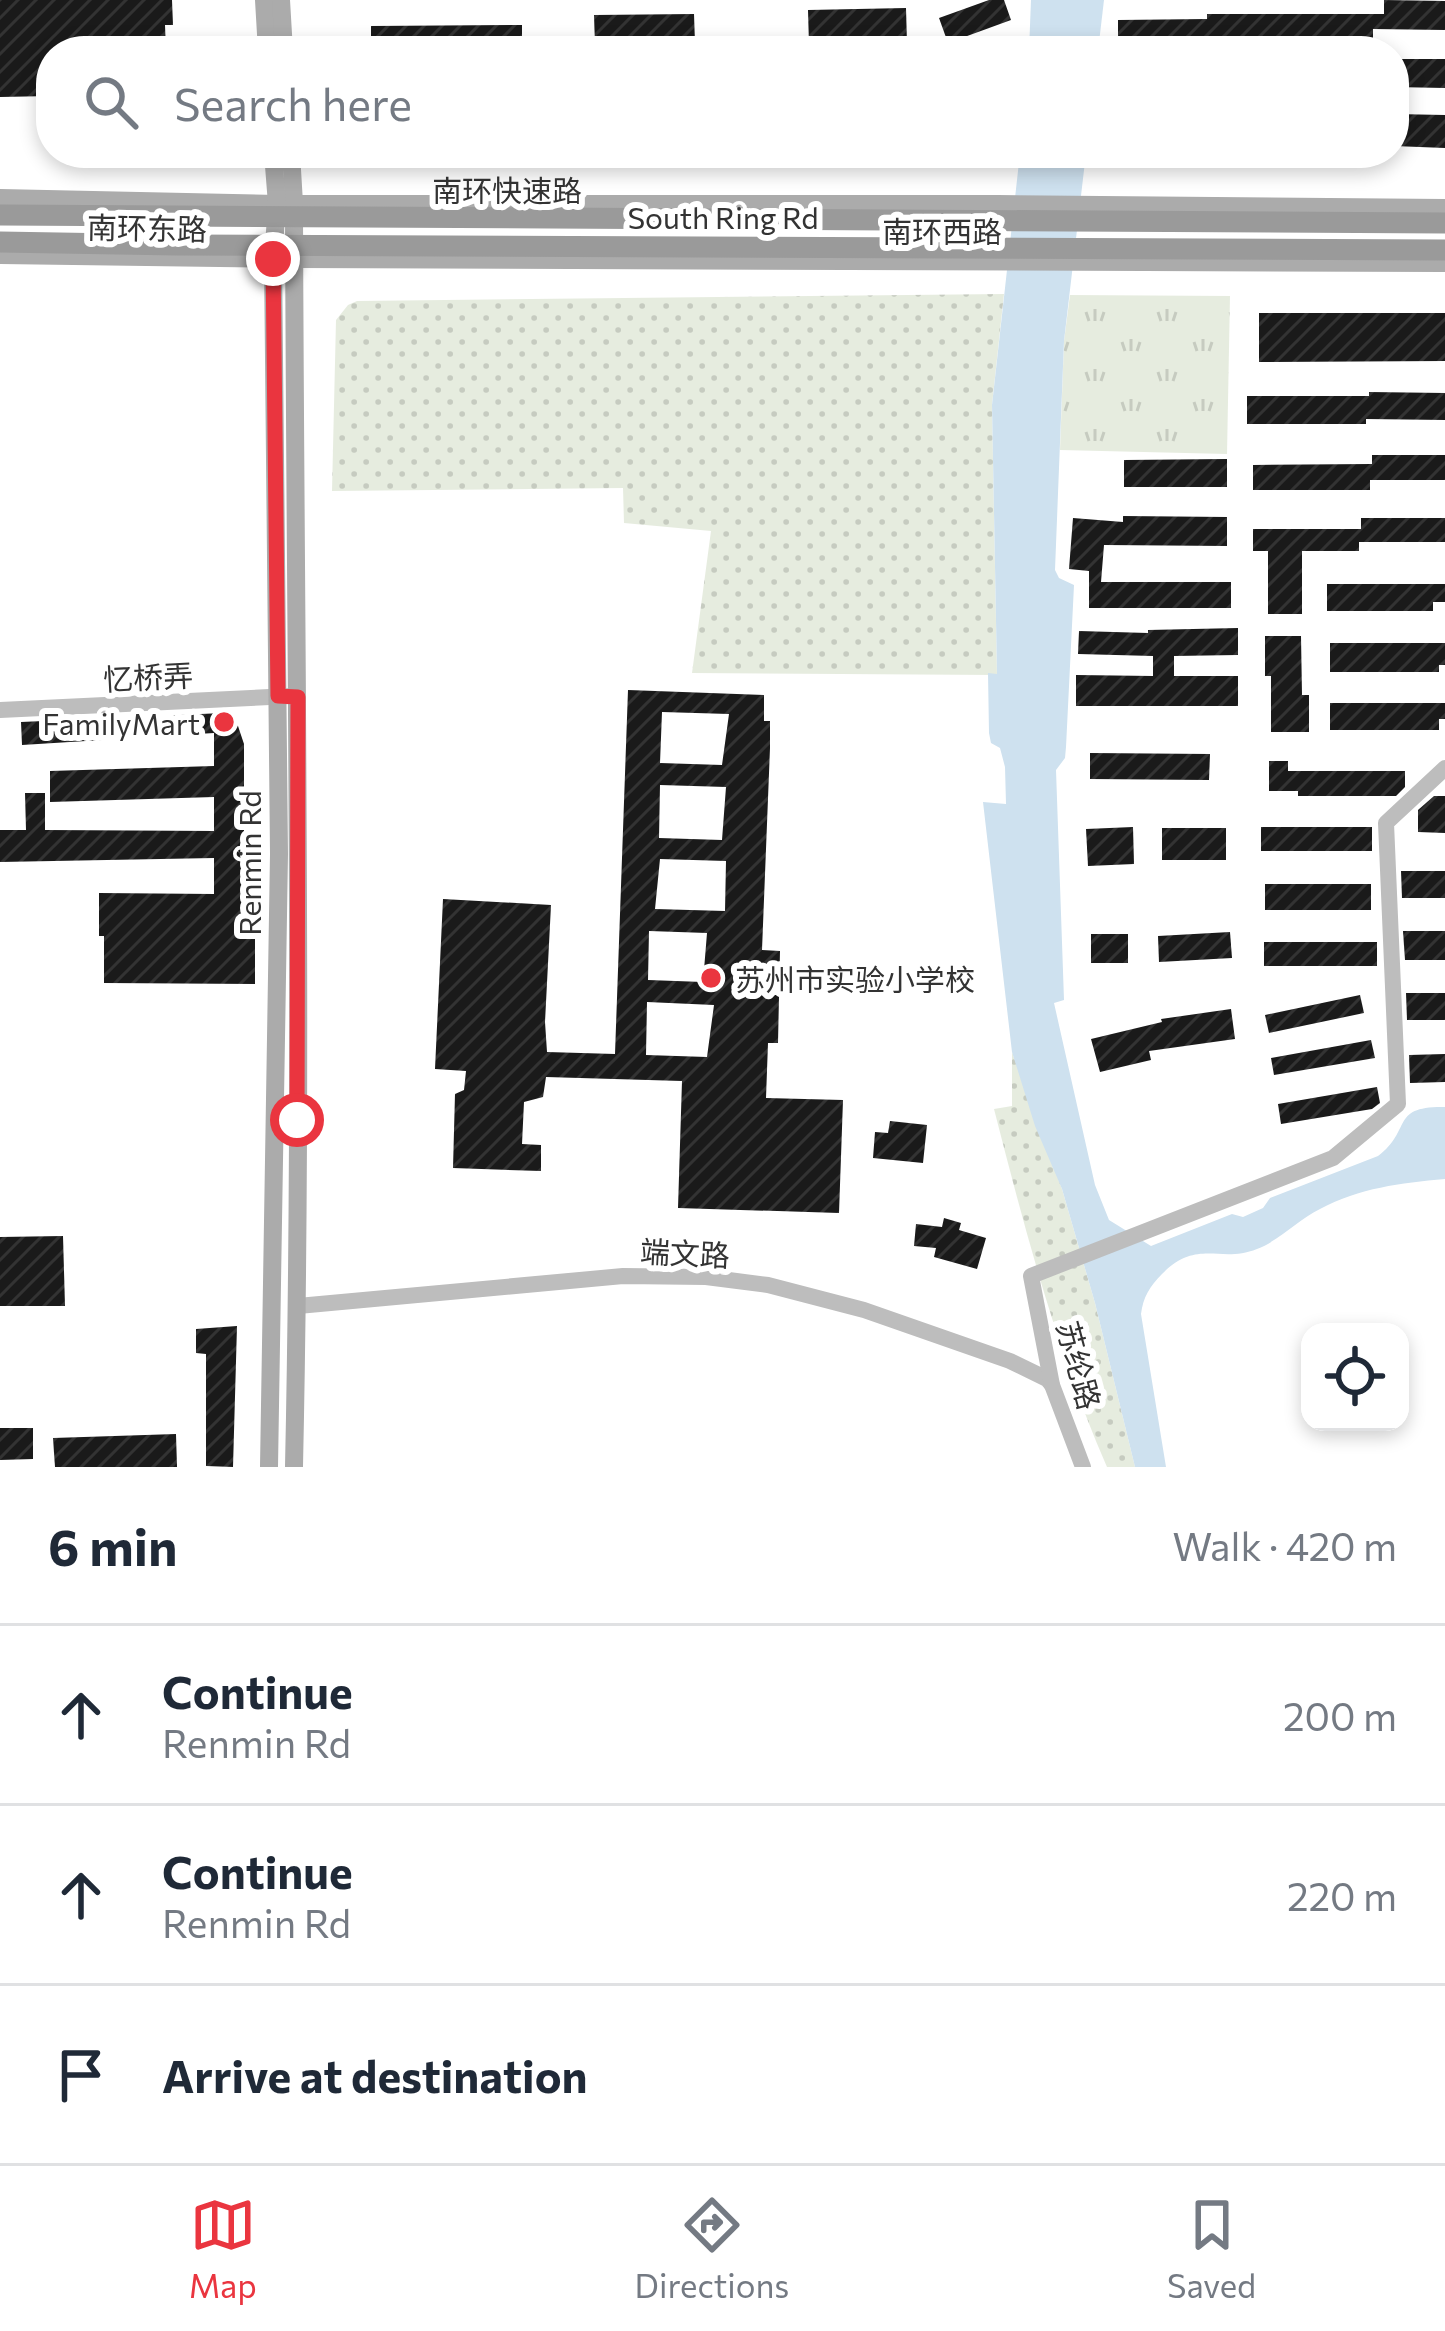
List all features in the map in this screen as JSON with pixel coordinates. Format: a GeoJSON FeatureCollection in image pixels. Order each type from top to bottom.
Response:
{"type":"FeatureCollection","features":[{"type":"Feature","properties":{"kind":"highway","name":"南环快速路"},"geometry":{"type":"LineString","coordinates":[[0,215],[1445,223]]}},
{"type":"Feature","properties":{"kind":"highway","name":"South Ring Rd"},"geometry":{"type":"LineString","coordinates":[[0,242],[1445,250]]}},
{"type":"Feature","properties":{"kind":"main road"},"geometry":{"type":"LineString","coordinates":[[264,0],[266,36]]}},
{"type":"Feature","properties":{"kind":"main road"},"geometry":{"type":"LineString","coordinates":[[281,0],[283,36]]}},
{"type":"Feature","properties":{"kind":"main road"},"geometry":{"type":"LineString","coordinates":[[277,168],[285,204]]}},
{"type":"Feature","properties":{"kind":"main road"},"geometry":{"type":"LineString","coordinates":[[285,204],[289,168]]}},
{"type":"Feature","properties":{"kind":"main road","name":"南环东路"},"geometry":{"type":"LineString","coordinates":[[0,198],[285,204]]}},
{"type":"Feature","properties":{"kind":"main road","name":"南环西路"},"geometry":{"type":"LineString","coordinates":[[285,204],[1445,208]]}},
{"type":"Feature","properties":{"kind":"main road","name":"Renmin Rd"},"geometry":{"type":"LineString","coordinates":[[285,204],[273,259],[288,696],[298,1306],[295,1467]]}},
{"type":"Feature","properties":{"kind":"main road","name":"Renmin Rd"},"geometry":{"type":"LineString","coordinates":[[269,1467],[294,259],[285,204]]}},
{"type":"Feature","properties":{"kind":"main road","name":"南环东路"},"geometry":{"type":"LineString","coordinates":[[0,255],[294,259]]}},
{"type":"Feature","properties":{"kind":"main road","name":"南环西路"},"geometry":{"type":"LineString","coordinates":[[294,259],[1445,263]]}},
{"type":"Feature","properties":{"kind":"street","name":"忆桥弄"},"geometry":{"type":"LineString","coordinates":[[0,710],[288,696]]}},
{"type":"Feature","properties":{"kind":"street","name":"苏纶路"},"geometry":{"type":"LineString","coordinates":[[1083,1467],[1052,1385],[1031,1276],[1334,1157],[1398,1104],[1386,823],[1445,767]]}},
{"type":"Feature","properties":{"kind":"street","name":"端文路"},"geometry":{"type":"LineString","coordinates":[[298,1306],[623,1276],[706,1277],[768,1285],[864,1310],[1010,1361],[1052,1385]]}},
{"type":"Feature","properties":{"kind":"green space"},"geometry":{"type":"Polygon","coordinates":[[[1004,294],[992,405],[997,675],[692,673],[711,531],[624,523],[623,488],[332,491],[336,320],[357,301],[1004,294]]]}},
{"type":"Feature","properties":{"kind":"green space"},"geometry":{"type":"Polygon","coordinates":[[[1070,295],[1230,296],[1227,454],[1060,450],[1070,295]]]}},
{"type":"Feature","properties":{"kind":"green space"},"geometry":{"type":"Polygon","coordinates":[[[1012,1052],[1062,1189],[1135,1467],[1107,1467],[1043,1290],[994,1109],[1012,1106],[1012,1052]]]}},
{"type":"Feature","properties":{"kind":"water"},"geometry":{"type":"Polygon","coordinates":[[[1031,0],[1104,0],[1100,36],[1030,36],[1031,0]]]}},
{"type":"Feature","properties":{"kind":"water"},"geometry":{"type":"Polygon","coordinates":[[[1018,168],[1084,168],[1064,341],[1055,570],[1059,578],[1074,585],[1065,758],[1056,770],[1064,1000],[1054,1003],[1095,1185],[1109,1220],[1151,1246],[1232,1214],[1243,1217],[1263,1208],[1270,1198],[1378,1156],[1408,1115],[1445,1107],[1445,1179],[1350,1196],[1257,1249],[1187,1257],[1154,1283],[1141,1314],[1166,1467],[1135,1467],[1062,1189],[1035,1126],[1012,1052],[983,802],[1006,804],[1005,767],[989,733],[988,673],[997,674],[992,405],[1018,168]]]}},
{"type":"Feature","properties":{"kind":"building"},"geometry":{"type":"Polygon","coordinates":[[[0,0],[172,0],[173,25],[165,25],[165,36],[36,36],[36,96],[0,97],[0,0]]]}},
{"type":"Feature","properties":{"kind":"building"},"geometry":{"type":"Polygon","coordinates":[[[989,0],[1004,0],[1011,20],[967,36],[945,36],[939,18],[989,0]]]}},
{"type":"Feature","properties":{"kind":"building"},"geometry":{"type":"Polygon","coordinates":[[[1384,0],[1445,1],[1445,30],[1373,29],[1373,36],[1118,36],[1118,20],[1207,19],[1207,14],[1384,14],[1384,0]]]}},
{"type":"Feature","properties":{"kind":"building"},"geometry":{"type":"Polygon","coordinates":[[[906,8],[907,36],[809,36],[808,10],[906,8]]]}},
{"type":"Feature","properties":{"kind":"building"},"geometry":{"type":"Polygon","coordinates":[[[694,14],[695,36],[595,36],[594,15],[694,14]]]}},
{"type":"Feature","properties":{"kind":"building"},"geometry":{"type":"Polygon","coordinates":[[[522,25],[522,36],[371,36],[371,26],[522,25]]]}},
{"type":"Feature","properties":{"kind":"building"},"geometry":{"type":"Polygon","coordinates":[[[1409,59],[1445,59],[1445,88],[1409,87],[1409,59]]]}},
{"type":"Feature","properties":{"kind":"building"},"geometry":{"type":"Polygon","coordinates":[[[1409,114],[1445,115],[1445,148],[1409,147],[1409,114]]]}},
{"type":"Feature","properties":{"kind":"building"},"geometry":{"type":"Polygon","coordinates":[[[1259,313],[1445,313],[1445,361],[1259,362],[1259,313]]]}},
{"type":"Feature","properties":{"kind":"building"},"geometry":{"type":"Polygon","coordinates":[[[1369,392],[1445,393],[1445,420],[1247,424],[1247,396],[1369,396],[1369,392]]]}},
{"type":"Feature","properties":{"kind":"building"},"geometry":{"type":"Polygon","coordinates":[[[1372,455],[1445,455],[1445,480],[1370,480],[1370,490],[1253,490],[1253,465],[1372,464],[1372,455]]]}},
{"type":"Feature","properties":{"kind":"building"},"geometry":{"type":"Polygon","coordinates":[[[1227,459],[1227,487],[1124,487],[1124,460],[1227,459]]]}},
{"type":"Feature","properties":{"kind":"building"},"geometry":{"type":"Polygon","coordinates":[[[1123,516],[1227,517],[1227,546],[1104,545],[1101,582],[1231,582],[1231,608],[1089,608],[1089,571],[1069,569],[1073,518],[1123,522],[1123,516]]]}},
{"type":"Feature","properties":{"kind":"building"},"geometry":{"type":"Polygon","coordinates":[[[1361,518],[1445,518],[1445,542],[1359,542],[1359,551],[1302,551],[1302,614],[1268,614],[1268,551],[1253,551],[1253,529],[1361,529],[1361,518]]]}},
{"type":"Feature","properties":{"kind":"building"},"geometry":{"type":"Polygon","coordinates":[[[1327,584],[1445,584],[1445,602],[1433,602],[1433,611],[1327,611],[1327,584]]]}},
{"type":"Feature","properties":{"kind":"building"},"geometry":{"type":"Polygon","coordinates":[[[1238,628],[1238,655],[1174,656],[1174,676],[1238,676],[1238,706],[1076,706],[1076,675],[1153,676],[1153,656],[1078,654],[1079,631],[1238,628]]]}},
{"type":"Feature","properties":{"kind":"building"},"geometry":{"type":"Polygon","coordinates":[[[1265,636],[1301,636],[1302,695],[1309,695],[1309,732],[1271,732],[1265,636]]]}},
{"type":"Feature","properties":{"kind":"building"},"geometry":{"type":"Polygon","coordinates":[[[1330,643],[1445,643],[1445,665],[1439,665],[1439,672],[1330,672],[1330,643]]]}},
{"type":"Feature","properties":{"kind":"building"},"geometry":{"type":"Polygon","coordinates":[[[628,690],[764,695],[770,748],[762,950],[780,951],[778,1043],[768,1043],[766,1098],[843,1100],[839,1213],[678,1208],[682,1081],[546,1077],[543,1097],[524,1102],[522,1144],[541,1145],[541,1171],[453,1168],[455,1094],[464,1090],[466,1071],[435,1069],[443,899],[551,905],[547,1052],[615,1054],[628,690]],[[662,712],[660,763],[722,765],[729,714],[662,712]],[[660,785],[659,838],[722,840],[726,787],[660,785]],[[660,859],[655,909],[725,911],[726,861],[660,859]],[[649,931],[648,980],[703,982],[707,933],[649,931]],[[647,1002],[646,1055],[707,1057],[714,1005],[647,1002]]]}},
{"type":"Feature","properties":{"kind":"building"},"geometry":{"type":"Polygon","coordinates":[[[1330,703],[1445,703],[1445,719],[1439,719],[1439,730],[1330,730],[1330,703]]]}},
{"type":"Feature","properties":{"kind":"building"},"geometry":{"type":"Polygon","coordinates":[[[223,713],[238,726],[244,744],[244,894],[255,894],[255,984],[104,983],[99,893],[214,894],[214,858],[0,862],[0,830],[26,830],[25,793],[45,793],[45,830],[214,831],[214,797],[50,802],[50,771],[214,766],[214,733],[22,745],[21,722],[223,713]]]}},
{"type":"Feature","properties":{"kind":"building"},"geometry":{"type":"Polygon","coordinates":[[[1090,753],[1210,754],[1209,780],[1090,779],[1090,753]]]}},
{"type":"Feature","properties":{"kind":"building"},"geometry":{"type":"Polygon","coordinates":[[[1269,761],[1288,761],[1288,771],[1405,771],[1405,787],[1396,796],[1298,796],[1298,791],[1269,791],[1269,761]]]}},
{"type":"Feature","properties":{"kind":"building"},"geometry":{"type":"Polygon","coordinates":[[[1434,796],[1445,796],[1445,833],[1418,832],[1418,810],[1434,796]]]}},
{"type":"Feature","properties":{"kind":"building"},"geometry":{"type":"Polygon","coordinates":[[[1133,827],[1134,864],[1088,866],[1086,829],[1133,827]]]}},
{"type":"Feature","properties":{"kind":"building"},"geometry":{"type":"Polygon","coordinates":[[[1261,827],[1372,827],[1372,851],[1261,851],[1261,827]]]}},
{"type":"Feature","properties":{"kind":"building"},"geometry":{"type":"Polygon","coordinates":[[[1162,828],[1226,828],[1226,860],[1162,860],[1162,828]]]}},
{"type":"Feature","properties":{"kind":"building"},"geometry":{"type":"Polygon","coordinates":[[[1401,871],[1445,871],[1445,898],[1402,898],[1401,871]]]}},
{"type":"Feature","properties":{"kind":"building"},"geometry":{"type":"Polygon","coordinates":[[[1265,884],[1371,884],[1371,910],[1265,910],[1265,884]]]}},
{"type":"Feature","properties":{"kind":"building"},"geometry":{"type":"Polygon","coordinates":[[[1403,931],[1445,931],[1445,960],[1405,960],[1403,931]]]}},
{"type":"Feature","properties":{"kind":"building"},"geometry":{"type":"Polygon","coordinates":[[[1230,932],[1232,958],[1159,962],[1158,936],[1230,932]]]}},
{"type":"Feature","properties":{"kind":"building"},"geometry":{"type":"Polygon","coordinates":[[[1091,934],[1128,934],[1128,963],[1091,963],[1091,934]]]}},
{"type":"Feature","properties":{"kind":"building"},"geometry":{"type":"Polygon","coordinates":[[[1264,942],[1377,942],[1377,966],[1264,966],[1264,942]]]}},
{"type":"Feature","properties":{"kind":"building"},"geometry":{"type":"Polygon","coordinates":[[[1406,993],[1445,993],[1445,1020],[1407,1020],[1406,993]]]}},
{"type":"Feature","properties":{"kind":"building"},"geometry":{"type":"Polygon","coordinates":[[[1360,995],[1364,1013],[1269,1033],[1265,1015],[1360,995]]]}},
{"type":"Feature","properties":{"kind":"building"},"geometry":{"type":"Polygon","coordinates":[[[1231,1009],[1235,1039],[1149,1051],[1151,1060],[1100,1072],[1091,1039],[1161,1019],[1231,1009]]]}},
{"type":"Feature","properties":{"kind":"building"},"geometry":{"type":"Polygon","coordinates":[[[1371,1040],[1375,1058],[1274,1075],[1271,1058],[1371,1040]]]}},
{"type":"Feature","properties":{"kind":"building"},"geometry":{"type":"Polygon","coordinates":[[[1445,1054],[1445,1082],[1410,1083],[1409,1055],[1445,1054]]]}},
{"type":"Feature","properties":{"kind":"building"},"geometry":{"type":"Polygon","coordinates":[[[1377,1087],[1380,1103],[1372,1109],[1281,1124],[1278,1104],[1377,1087]]]}},
{"type":"Feature","properties":{"kind":"building"},"geometry":{"type":"Polygon","coordinates":[[[890,1121],[927,1125],[923,1163],[873,1158],[875,1132],[888,1133],[890,1121]]]}},
{"type":"Feature","properties":{"kind":"building"},"geometry":{"type":"Polygon","coordinates":[[[944,1218],[961,1223],[959,1230],[986,1238],[977,1269],[934,1257],[936,1248],[914,1246],[916,1224],[942,1227],[944,1218]]]}},
{"type":"Feature","properties":{"kind":"building"},"geometry":{"type":"Polygon","coordinates":[[[63,1236],[65,1306],[0,1306],[0,1237],[63,1236]]]}},
{"type":"Feature","properties":{"kind":"building"},"geometry":{"type":"Polygon","coordinates":[[[237,1326],[233,1467],[206,1466],[206,1354],[196,1353],[196,1329],[237,1326]]]}},
{"type":"Feature","properties":{"kind":"building"},"geometry":{"type":"Polygon","coordinates":[[[0,1428],[33,1428],[33,1459],[0,1460],[0,1428]]]}},
{"type":"Feature","properties":{"kind":"building"},"geometry":{"type":"Polygon","coordinates":[[[176,1434],[177,1467],[55,1467],[53,1438],[176,1434]]]}},
{"type":"Feature","properties":{"kind":"place","name":"FamilyMart"},"geometry":{"type":"Point","coordinates":[224,722]}},
{"type":"Feature","properties":{"kind":"place","name":"苏州市实验小学校"},"geometry":{"type":"Point","coordinates":[711,978]}},
{"type":"Feature","properties":{"kind":"route"},"geometry":{"type":"LineString","coordinates":[[273,259],[278,696],[298,697],[297,1120]]}}]}
